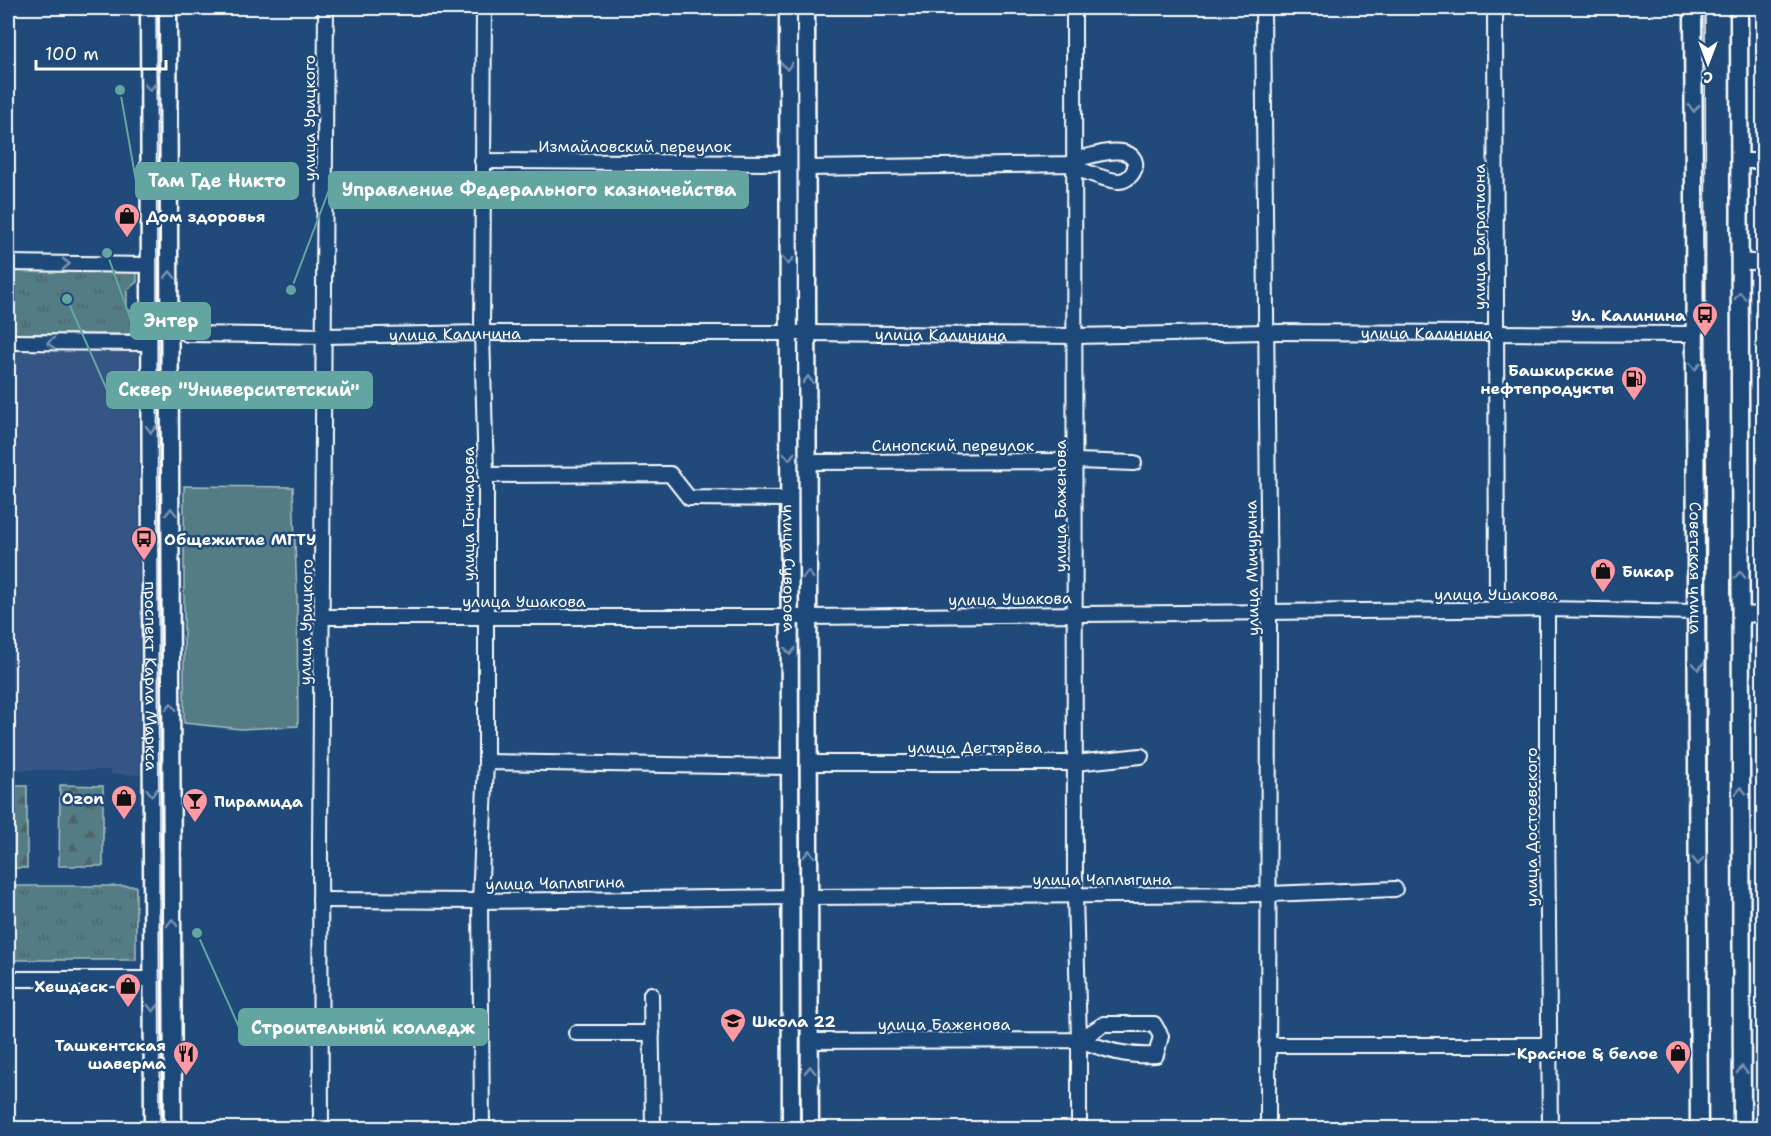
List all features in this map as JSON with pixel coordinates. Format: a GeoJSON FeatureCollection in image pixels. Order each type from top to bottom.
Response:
{"type":"FeatureCollection","features":[{"type":"Feature","properties":{"kind":"main road","name":"проспект Карла Маркса"},"geometry":{"type":"LineString","coordinates":[[149,8],[153,1128]]}},
{"type":"Feature","properties":{"kind":"main road","name":"проспект Карла Маркса"},"geometry":{"type":"LineString","coordinates":[[168,8],[173,1128]]}},
{"type":"Feature","properties":{"kind":"main road","name":"улица Суворова"},"geometry":{"type":"LineString","coordinates":[[788,8],[791,1128]]}},
{"type":"Feature","properties":{"kind":"main road","name":"улица Суворова"},"geometry":{"type":"LineString","coordinates":[[806,8],[810,1128]]}},
{"type":"Feature","properties":{"kind":"main road","name":"Советская улица"},"geometry":{"type":"LineString","coordinates":[[1693,8],[1699,1128]]}},
{"type":"Feature","properties":{"kind":"main road"},"geometry":{"type":"LineString","coordinates":[[1739,8],[1742,1128]]}},
{"type":"Feature","properties":{"kind":"main road"},"geometry":{"type":"LineString","coordinates":[[151,343],[170,343]]}},
{"type":"Feature","properties":{"kind":"street","name":"улица Урицкого"},"geometry":{"type":"LineString","coordinates":[[321,1128],[320,900],[326,8]]}},
{"type":"Feature","properties":{"kind":"street","name":"улица Гончарова"},"geometry":{"type":"LineString","coordinates":[[482,1128],[480,901],[486,762],[486,475],[482,333],[484,8]]}},
{"type":"Feature","properties":{"kind":"street","name":"улица Баженова"},"geometry":{"type":"LineString","coordinates":[[1074,8],[1075,763],[1079,1128]]}},
{"type":"Feature","properties":{"kind":"street","name":"улица Мичурина"},"geometry":{"type":"LineString","coordinates":[[1263,8],[1269,612],[1268,1128]]}},
{"type":"Feature","properties":{"kind":"street","name":"улица Багратиона"},"geometry":{"type":"LineString","coordinates":[[1495,8],[1497,610]]}},
{"type":"Feature","properties":{"kind":"street","name":"Измайловский переулок"},"geometry":{"type":"LineString","coordinates":[[482,161],[787,163]]}},
{"type":"Feature","properties":{"kind":"street"},"geometry":{"type":"LineString","coordinates":[[1740,161],[1764,161]]}},
{"type":"Feature","properties":{"kind":"street"},"geometry":{"type":"LineString","coordinates":[[807,168],[1074,164]]}},
{"type":"Feature","properties":{"kind":"street"},"geometry":{"type":"LineString","coordinates":[[1740,261],[1764,263]]}},
{"type":"Feature","properties":{"kind":"street"},"geometry":{"type":"LineString","coordinates":[[8,263],[151,265]]}},
{"type":"Feature","properties":{"kind":"street","name":"улица Калинина"},"geometry":{"type":"LineString","coordinates":[[187,334],[325,336],[482,333],[1075,336],[1266,332],[1695,334]]}},
{"type":"Feature","properties":{"kind":"street"},"geometry":{"type":"LineString","coordinates":[[8,342],[151,343]]}},
{"type":"Feature","properties":{"kind":"street","name":"Синопский переулок"},"geometry":{"type":"LineString","coordinates":[[808,462],[1076,461],[1134,463]]}},
{"type":"Feature","properties":{"kind":"street"},"geometry":{"type":"LineString","coordinates":[[486,475],[670,474],[689,498],[789,499]]}},
{"type":"Feature","properties":{"kind":"street","name":"улица Ушакова"},"geometry":{"type":"LineString","coordinates":[[322,617],[808,618],[1547,609],[1697,612]]}},
{"type":"Feature","properties":{"kind":"street","name":"улица Достоевского"},"geometry":{"type":"LineString","coordinates":[[1547,609],[1550,1128]]}},
{"type":"Feature","properties":{"kind":"street"},"geometry":{"type":"LineString","coordinates":[[1741,615],[1764,614]]}},
{"type":"Feature","properties":{"kind":"street","name":"улица Дегтярёва"},"geometry":{"type":"LineString","coordinates":[[808,763],[1075,763],[1141,756]]}},
{"type":"Feature","properties":{"kind":"street"},"geometry":{"type":"LineString","coordinates":[[486,762],[790,767]]}},
{"type":"Feature","properties":{"kind":"street","name":"улица Чаплыгина"},"geometry":{"type":"LineString","coordinates":[[809,897],[1269,894],[1395,889]]}},
{"type":"Feature","properties":{"kind":"street","name":"улица Чаплыгина"},"geometry":{"type":"LineString","coordinates":[[320,900],[480,901],[790,897]]}},
{"type":"Feature","properties":{"kind":"street"},"geometry":{"type":"LineString","coordinates":[[8,979],[153,979]]}},
{"type":"Feature","properties":{"kind":"street"},"geometry":{"type":"LineString","coordinates":[[651,994],[653,1128]]}},
{"type":"Feature","properties":{"kind":"street"},"geometry":{"type":"LineString","coordinates":[[1104,1024],[1154,1024],[1161,1036],[1156,1054],[1136,1056],[1079,1040],[1104,1024]]}},
{"type":"Feature","properties":{"kind":"street"},"geometry":{"type":"LineString","coordinates":[[576,1033],[652,1033]]}},
{"type":"Feature","properties":{"kind":"street","name":"улица Баженова"},"geometry":{"type":"LineString","coordinates":[[810,1041],[1079,1040]]}},
{"type":"Feature","properties":{"kind":"street"},"geometry":{"type":"LineString","coordinates":[[1267,1045],[1549,1045]]}},
{"type":"Feature","properties":{"kind":"shaded area"},"geometry":{"type":"Polygon","coordinates":[[[8,350],[138,351],[140,775],[111,774],[111,770],[8,770],[8,350]]]}},
{"type":"Feature","properties":{"kind":"green space"},"geometry":{"type":"Polygon","coordinates":[[[8,266],[137,266],[137,282],[127,290],[127,308],[137,316],[137,334],[8,334],[8,266]]]}},
{"type":"Feature","properties":{"kind":"green space"},"geometry":{"type":"Polygon","coordinates":[[[184,486],[293,487],[298,726],[241,729],[184,723],[184,486]]]}},
{"type":"Feature","properties":{"kind":"green space"},"geometry":{"type":"Polygon","coordinates":[[[60,785],[103,786],[103,866],[59,866],[60,785]]]}},
{"type":"Feature","properties":{"kind":"green space"},"geometry":{"type":"Polygon","coordinates":[[[8,786],[27,786],[27,868],[8,868],[8,786]]]}},
{"type":"Feature","properties":{"kind":"green space"},"geometry":{"type":"Polygon","coordinates":[[[8,886],[136,886],[136,960],[8,960],[8,886]]]}},
{"type":"Feature","properties":{"kind":"tram line"},"geometry":{"type":"LineString","coordinates":[[156,8],[160,1128]]}},
{"type":"Feature","properties":{"kind":"tram line"},"geometry":{"type":"LineString","coordinates":[[1705,8],[1708,1128]]}},
{"type":"Feature","properties":{"kind":"place","name":"Там Где Никто"},"geometry":{"type":"Point","coordinates":[120,90]}},
{"type":"Feature","properties":{"kind":"place","name":"Дом здоровья"},"geometry":{"type":"Point","coordinates":[127,239]}},
{"type":"Feature","properties":{"kind":"place","name":"Энтер"},"geometry":{"type":"Point","coordinates":[107,253]}},
{"type":"Feature","properties":{"kind":"place","name":"Управление Федерального казначейства"},"geometry":{"type":"Point","coordinates":[291,290]}},
{"type":"Feature","properties":{"kind":"place","name":"Сквер \"Университетский\""},"geometry":{"type":"Point","coordinates":[67,299]}},
{"type":"Feature","properties":{"kind":"place","name":"Ул. Калинина"},"geometry":{"type":"Point","coordinates":[1705,338]}},
{"type":"Feature","properties":{"kind":"place","name":"Башкирские нефтепродукты"},"geometry":{"type":"Point","coordinates":[1634,402]}},
{"type":"Feature","properties":{"kind":"place","name":"Общежитие МГТУ"},"geometry":{"type":"Point","coordinates":[144,562]}},
{"type":"Feature","properties":{"kind":"place","name":"Бикар"},"geometry":{"type":"Point","coordinates":[1603,594]}},
{"type":"Feature","properties":{"kind":"place","name":"Ozon"},"geometry":{"type":"Point","coordinates":[124,821]}},
{"type":"Feature","properties":{"kind":"place","name":"Пирамида"},"geometry":{"type":"Point","coordinates":[195,824]}},
{"type":"Feature","properties":{"kind":"place","name":"Строительный колледж"},"geometry":{"type":"Point","coordinates":[197,933]}},
{"type":"Feature","properties":{"kind":"place","name":"Хешдеск"},"geometry":{"type":"Point","coordinates":[128,1009]}},
{"type":"Feature","properties":{"kind":"place","name":"Школа 22"},"geometry":{"type":"Point","coordinates":[733,1044]}},
{"type":"Feature","properties":{"kind":"place","name":"Красное & белое"},"geometry":{"type":"Point","coordinates":[1678,1076]}},
{"type":"Feature","properties":{"kind":"place","name":"Ташкентская шаверма"},"geometry":{"type":"Point","coordinates":[186,1077]}}]}
